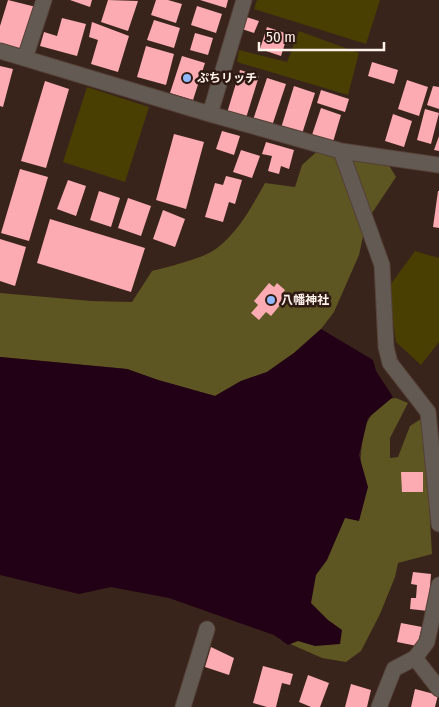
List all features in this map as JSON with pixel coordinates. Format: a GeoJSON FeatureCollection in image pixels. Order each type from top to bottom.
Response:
{"type":"FeatureCollection","features":[{"type":"Feature","properties":{"kind":"street"},"geometry":{"type":"LineString","coordinates":[[26,58],[44,0]]}},
{"type":"Feature","properties":{"kind":"street"},"geometry":{"type":"LineString","coordinates":[[210,114],[244,0]]}},
{"type":"Feature","properties":{"kind":"street"},"geometry":{"type":"LineString","coordinates":[[0,51],[341,151],[439,165]]}},
{"type":"Feature","properties":{"kind":"street"},"geometry":{"type":"LineString","coordinates":[[341,151],[382,265],[386,348],[390,363],[428,412],[439,524]]}},
{"type":"Feature","properties":{"kind":"street"},"geometry":{"type":"LineString","coordinates":[[379,707],[394,669],[415,658],[427,642],[438,595]]}},
{"type":"Feature","properties":{"kind":"street"},"geometry":{"type":"LineString","coordinates":[[183,707],[207,629]]}},
{"type":"Feature","properties":{"kind":"street"},"geometry":{"type":"LineString","coordinates":[[415,658],[439,689]]}},
{"type":"Feature","properties":{"kind":"shaded area"},"geometry":{"type":"Polygon","coordinates":[[[257,0],[380,0],[366,44],[254,9],[257,0]]]}},
{"type":"Feature","properties":{"kind":"shaded area"},"geometry":{"type":"Polygon","coordinates":[[[299,31],[359,53],[348,95],[237,62],[239,50],[287,62],[299,31]]]}},
{"type":"Feature","properties":{"kind":"shaded area"},"geometry":{"type":"Polygon","coordinates":[[[87,87],[149,107],[125,182],[63,162],[87,87]]]}},
{"type":"Feature","properties":{"kind":"shaded area"},"geometry":{"type":"Polygon","coordinates":[[[323,146],[387,162],[396,177],[366,222],[359,255],[334,312],[321,329],[294,353],[267,372],[241,381],[215,396],[127,369],[0,357],[0,293],[91,301],[132,302],[152,271],[186,262],[212,252],[225,241],[244,218],[265,183],[295,187],[302,165],[323,146]]]}},
{"type":"Feature","properties":{"kind":"shaded area"},"geometry":{"type":"Polygon","coordinates":[[[415,251],[439,258],[439,342],[421,365],[396,342],[388,288],[415,251]]]}},
{"type":"Feature","properties":{"kind":"shaded area"},"geometry":{"type":"Polygon","coordinates":[[[321,329],[373,360],[376,371],[393,397],[368,418],[359,455],[368,487],[359,521],[345,518],[327,560],[316,575],[311,603],[328,620],[342,630],[340,644],[315,646],[298,641],[288,645],[274,635],[169,598],[111,587],[79,594],[0,575],[0,357],[127,369],[215,396],[241,381],[267,372],[294,353],[321,329]]]}},
{"type":"Feature","properties":{"kind":"shaded area"},"geometry":{"type":"Polygon","coordinates":[[[396,398],[408,403],[390,438],[390,458],[398,457],[410,426],[424,417],[432,554],[398,563],[395,577],[380,614],[361,651],[346,662],[322,658],[279,639],[359,477],[366,424],[372,414],[387,399],[396,398]]]}},
{"type":"Feature","properties":{"kind":"building"},"geometry":{"type":"Polygon","coordinates":[[[8,0],[36,7],[22,52],[0,45],[0,26],[8,0]]]}},
{"type":"Feature","properties":{"kind":"building"},"geometry":{"type":"Polygon","coordinates":[[[70,0],[92,0],[90,7],[70,0]]]}},
{"type":"Feature","properties":{"kind":"building"},"geometry":{"type":"Polygon","coordinates":[[[108,0],[138,1],[128,31],[101,22],[108,0]]]}},
{"type":"Feature","properties":{"kind":"building"},"geometry":{"type":"Polygon","coordinates":[[[156,0],[168,0],[182,4],[176,23],[151,15],[156,0]]]}},
{"type":"Feature","properties":{"kind":"building"},"geometry":{"type":"Polygon","coordinates":[[[200,0],[228,0],[226,8],[200,0]]]}},
{"type":"Feature","properties":{"kind":"building"},"geometry":{"type":"Polygon","coordinates":[[[197,6],[222,14],[216,33],[191,25],[197,6]]]}},
{"type":"Feature","properties":{"kind":"building"},"geometry":{"type":"Polygon","coordinates":[[[246,17],[259,21],[254,33],[242,29],[246,17]]]}},
{"type":"Feature","properties":{"kind":"building"},"geometry":{"type":"Polygon","coordinates":[[[62,18],[86,24],[77,56],[40,46],[44,32],[57,36],[62,18]]]}},
{"type":"Feature","properties":{"kind":"building"},"geometry":{"type":"Polygon","coordinates":[[[154,20],[180,28],[174,48],[147,40],[154,20]]]}},
{"type":"Feature","properties":{"kind":"building"},"geometry":{"type":"Polygon","coordinates":[[[92,22],[129,36],[118,72],[91,64],[98,40],[89,37],[92,22]]]}},
{"type":"Feature","properties":{"kind":"building"},"geometry":{"type":"Polygon","coordinates":[[[267,27],[288,34],[281,56],[260,49],[267,27]]]}},
{"type":"Feature","properties":{"kind":"building"},"geometry":{"type":"Polygon","coordinates":[[[195,33],[213,38],[208,55],[190,50],[195,33]]]}},
{"type":"Feature","properties":{"kind":"building"},"geometry":{"type":"Polygon","coordinates":[[[146,46],[174,54],[166,85],[137,77],[146,46]]]}},
{"type":"Feature","properties":{"kind":"building","name":"ぷちリッチ"},"geometry":{"type":"Polygon","coordinates":[[[182,56],[205,63],[193,100],[170,93],[182,56]]]}},
{"type":"Feature","properties":{"kind":"building"},"geometry":{"type":"Polygon","coordinates":[[[372,62],[398,70],[394,84],[368,76],[372,62]]]}},
{"type":"Feature","properties":{"kind":"building"},"geometry":{"type":"Polygon","coordinates":[[[0,66],[13,69],[3,107],[0,106],[0,66]]]}},
{"type":"Feature","properties":{"kind":"building"},"geometry":{"type":"Polygon","coordinates":[[[240,70],[259,76],[246,118],[227,113],[240,70]]]}},
{"type":"Feature","properties":{"kind":"building"},"geometry":{"type":"Polygon","coordinates":[[[267,78],[286,84],[272,126],[253,120],[267,78]]]}},
{"type":"Feature","properties":{"kind":"building"},"geometry":{"type":"Polygon","coordinates":[[[407,80],[428,87],[419,116],[398,109],[407,80]]]}},
{"type":"Feature","properties":{"kind":"building"},"geometry":{"type":"Polygon","coordinates":[[[45,81],[69,89],[46,168],[21,161],[45,81]]]}},
{"type":"Feature","properties":{"kind":"building"},"geometry":{"type":"Polygon","coordinates":[[[294,86],[315,93],[302,134],[281,128],[294,86]]]}},
{"type":"Feature","properties":{"kind":"building"},"geometry":{"type":"Polygon","coordinates":[[[433,86],[439,87],[439,109],[427,105],[433,86]]]}},
{"type":"Feature","properties":{"kind":"building"},"geometry":{"type":"Polygon","coordinates":[[[321,90],[349,99],[345,112],[317,103],[321,90]]]}},
{"type":"Feature","properties":{"kind":"building"},"geometry":{"type":"Polygon","coordinates":[[[321,108],[341,115],[333,142],[312,135],[321,108]]]}},
{"type":"Feature","properties":{"kind":"building"},"geometry":{"type":"Polygon","coordinates":[[[425,109],[439,113],[431,144],[417,140],[425,109]]]}},
{"type":"Feature","properties":{"kind":"building"},"geometry":{"type":"Polygon","coordinates":[[[393,114],[412,121],[404,147],[385,141],[393,114]]]}},
{"type":"Feature","properties":{"kind":"building"},"geometry":{"type":"Polygon","coordinates":[[[222,131],[240,136],[234,155],[216,149],[222,131]]]}},
{"type":"Feature","properties":{"kind":"building"},"geometry":{"type":"Polygon","coordinates":[[[174,134],[204,142],[186,209],[156,200],[174,134]]]}},
{"type":"Feature","properties":{"kind":"building"},"geometry":{"type":"Polygon","coordinates":[[[439,136],[439,151],[434,150],[439,136]]]}},
{"type":"Feature","properties":{"kind":"building"},"geometry":{"type":"Polygon","coordinates":[[[266,142],[294,150],[289,169],[281,166],[279,174],[268,171],[272,156],[262,154],[266,142]]]}},
{"type":"Feature","properties":{"kind":"building"},"geometry":{"type":"Polygon","coordinates":[[[241,150],[260,156],[252,178],[233,172],[241,150]]]}},
{"type":"Feature","properties":{"kind":"building"},"geometry":{"type":"Polygon","coordinates":[[[20,169],[48,177],[29,241],[1,233],[20,169]]]}},
{"type":"Feature","properties":{"kind":"building"},"geometry":{"type":"Polygon","coordinates":[[[226,176],[242,180],[235,204],[229,202],[223,222],[205,217],[215,183],[223,185],[226,176]]]}},
{"type":"Feature","properties":{"kind":"building"},"geometry":{"type":"Polygon","coordinates":[[[68,180],[86,186],[76,216],[57,209],[68,180]]]}},
{"type":"Feature","properties":{"kind":"building"},"geometry":{"type":"Polygon","coordinates":[[[99,191],[120,198],[111,227],[90,220],[99,191]]]}},
{"type":"Feature","properties":{"kind":"building"},"geometry":{"type":"Polygon","coordinates":[[[439,191],[439,228],[433,227],[439,191]]]}},
{"type":"Feature","properties":{"kind":"building"},"geometry":{"type":"Polygon","coordinates":[[[128,198],[151,206],[141,236],[118,228],[128,198]]]}},
{"type":"Feature","properties":{"kind":"building"},"geometry":{"type":"Polygon","coordinates":[[[163,210],[185,219],[175,247],[153,239],[163,210]]]}},
{"type":"Feature","properties":{"kind":"building"},"geometry":{"type":"Polygon","coordinates":[[[50,219],[145,248],[131,292],[37,263],[50,219]]]}},
{"type":"Feature","properties":{"kind":"building"},"geometry":{"type":"Polygon","coordinates":[[[0,239],[26,247],[15,286],[0,281],[0,239]]]}},
{"type":"Feature","properties":{"kind":"building"},"geometry":{"type":"Polygon","coordinates":[[[269,283],[274,287],[277,283],[285,290],[282,294],[286,298],[271,316],[266,312],[259,320],[251,313],[258,305],[254,301],[269,283]]]}},
{"type":"Feature","properties":{"kind":"building"},"geometry":{"type":"Polygon","coordinates":[[[401,472],[423,472],[423,492],[402,492],[401,472]]]}},
{"type":"Feature","properties":{"kind":"building"},"geometry":{"type":"Polygon","coordinates":[[[413,572],[431,574],[428,611],[410,609],[411,598],[416,598],[417,585],[411,584],[413,572]]]}},
{"type":"Feature","properties":{"kind":"building"},"geometry":{"type":"Polygon","coordinates":[[[401,623],[422,627],[417,646],[397,642],[401,623]]]}},
{"type":"Feature","properties":{"kind":"building"},"geometry":{"type":"Polygon","coordinates":[[[211,647],[234,658],[229,675],[205,667],[211,647]]]}},
{"type":"Feature","properties":{"kind":"building"},"geometry":{"type":"Polygon","coordinates":[[[263,666],[293,674],[290,685],[282,683],[276,707],[267,707],[253,703],[263,666]]]}},
{"type":"Feature","properties":{"kind":"building"},"geometry":{"type":"Polygon","coordinates":[[[308,675],[329,683],[320,707],[311,707],[299,702],[308,675]]]}},
{"type":"Feature","properties":{"kind":"building"},"geometry":{"type":"Polygon","coordinates":[[[351,684],[371,690],[367,707],[345,707],[351,684]]]}},
{"type":"Feature","properties":{"kind":"building"},"geometry":{"type":"Polygon","coordinates":[[[415,689],[438,695],[435,707],[411,707],[415,689]]]}},
{"type":"Feature","properties":{"kind":"place","name":"ぷちリッチ"},"geometry":{"type":"Point","coordinates":[187,78]}},
{"type":"Feature","properties":{"kind":"place","name":"八幡神社"},"geometry":{"type":"Point","coordinates":[271,300]}}]}
